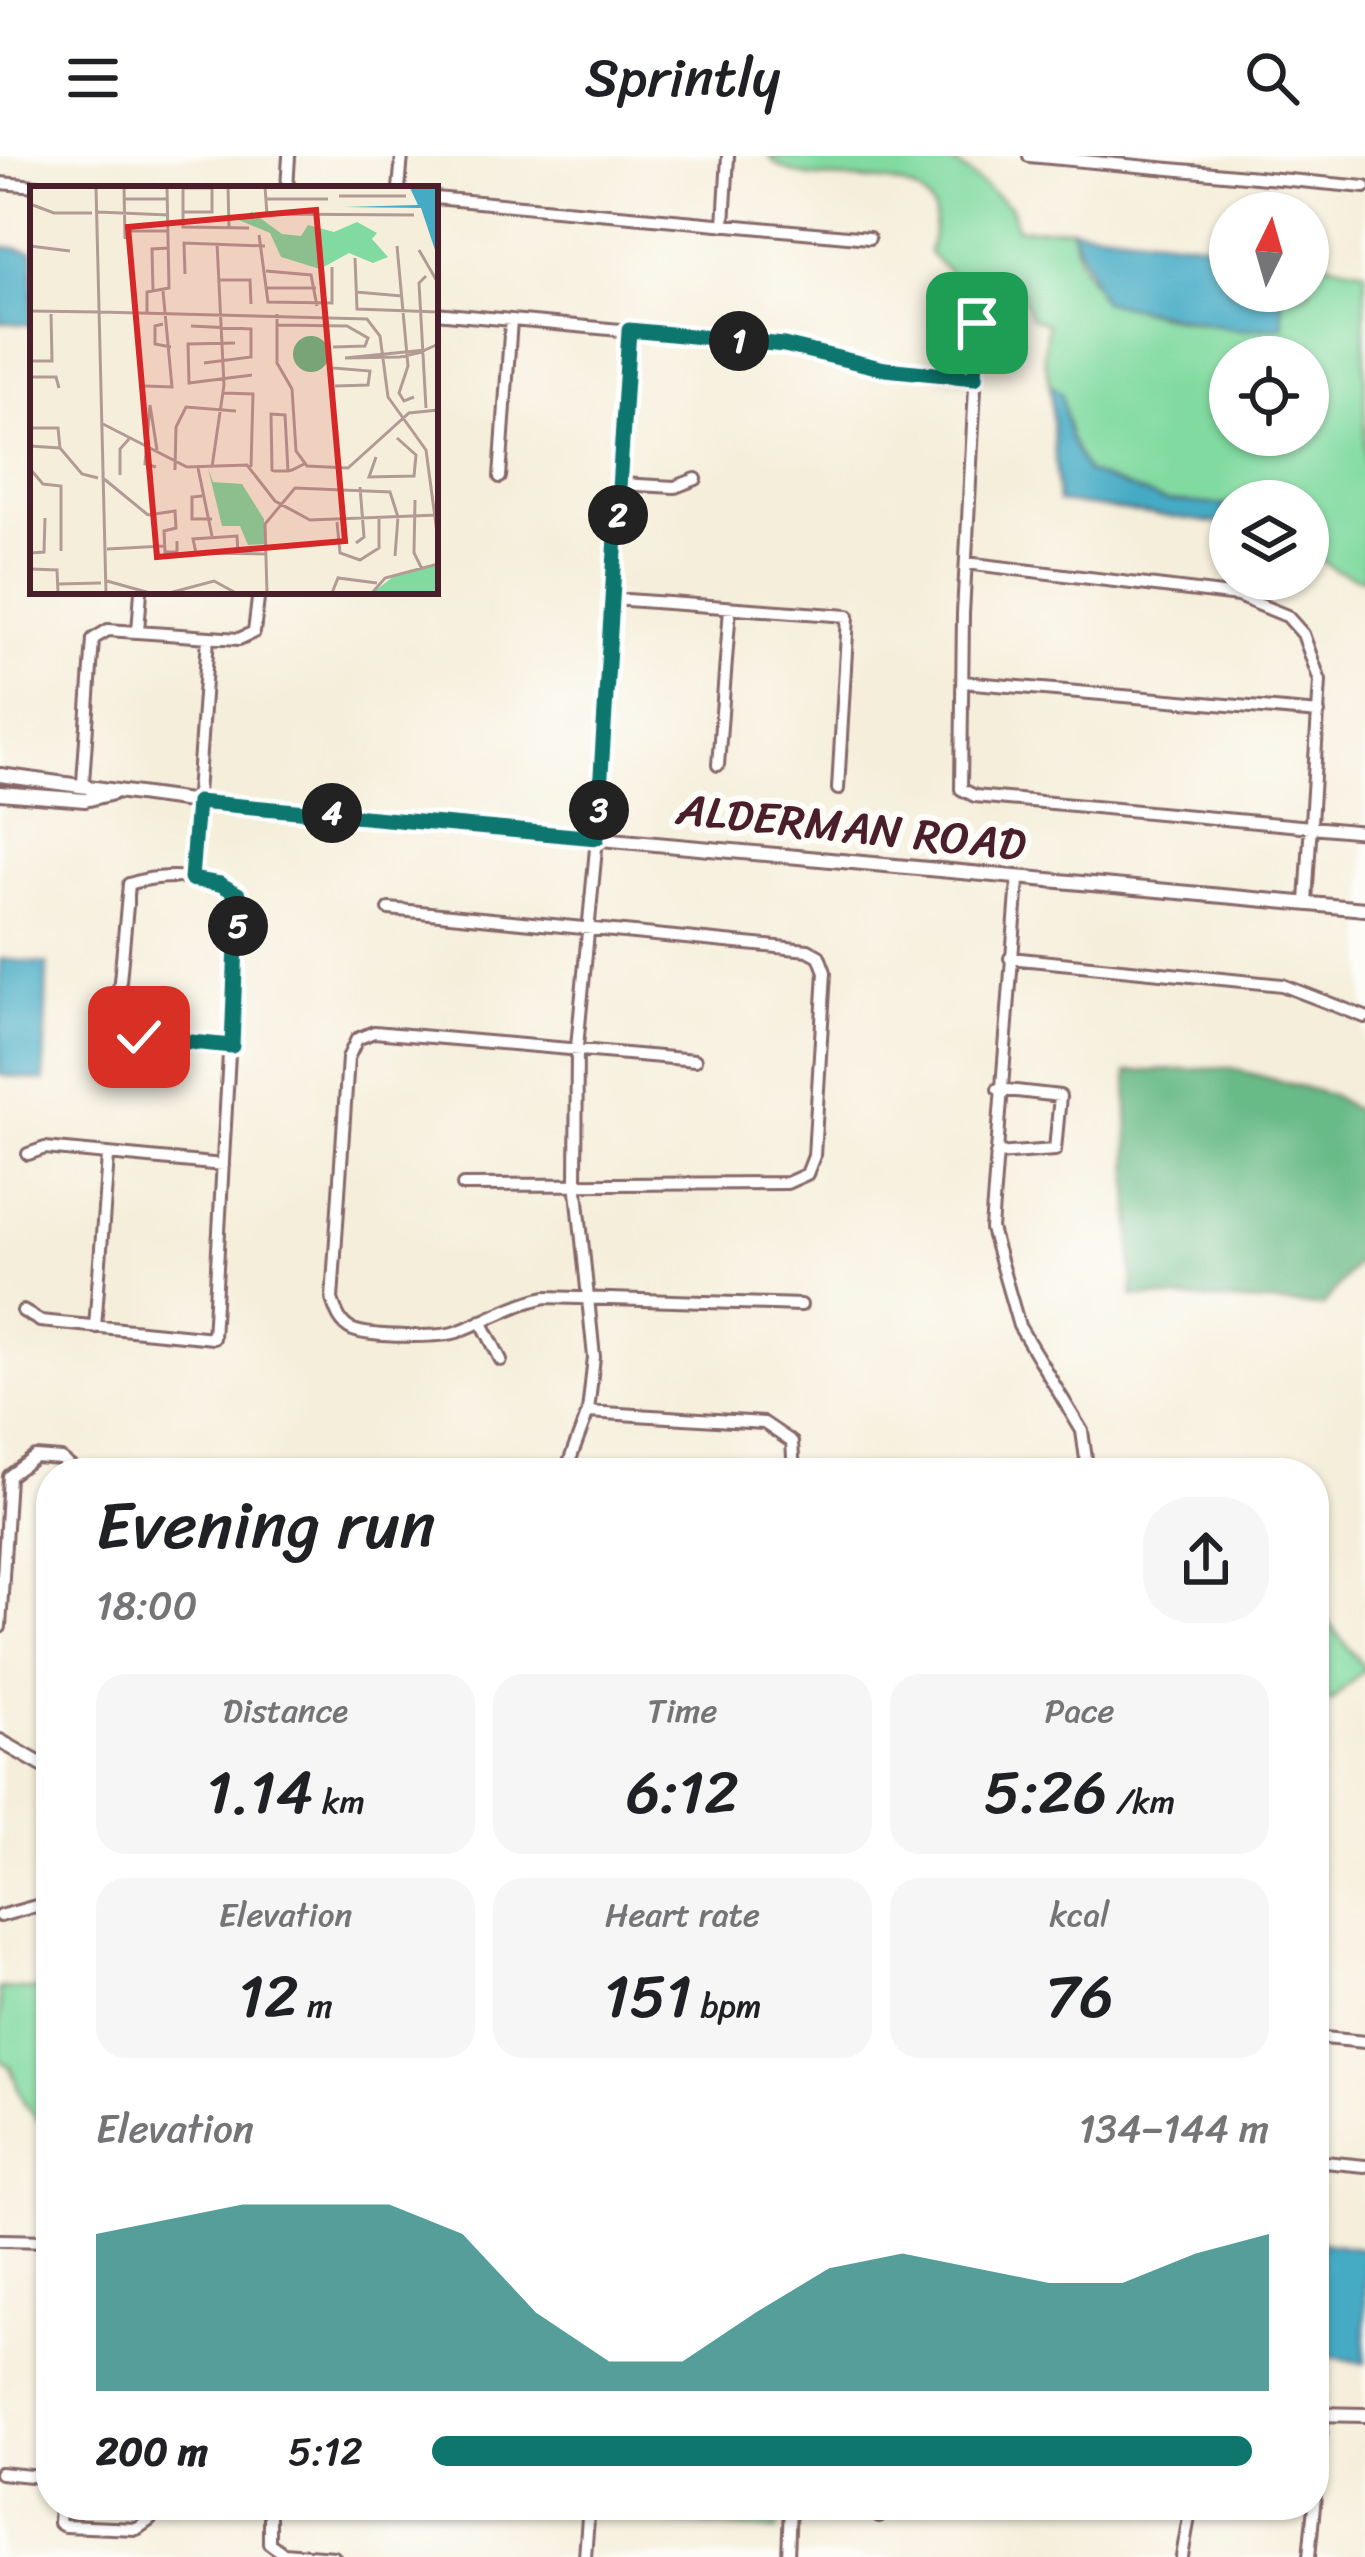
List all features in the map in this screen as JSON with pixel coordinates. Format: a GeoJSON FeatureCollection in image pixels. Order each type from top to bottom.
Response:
{"type":"FeatureCollection","features":[{"type":"Feature","properties":{"kind":"street"},"geometry":{"type":"LineString","coordinates":[[287,186],[289,156]]}},
{"type":"Feature","properties":{"kind":"street"},"geometry":{"type":"LineString","coordinates":[[399,186],[402,156]]}},
{"type":"Feature","properties":{"kind":"street"},"geometry":{"type":"LineString","coordinates":[[724,225],[728,156]]}},
{"type":"Feature","properties":{"kind":"street"},"geometry":{"type":"LineString","coordinates":[[1029,156],[1365,187]]}},
{"type":"Feature","properties":{"kind":"street"},"geometry":{"type":"LineString","coordinates":[[0,183],[36,186]]}},
{"type":"Feature","properties":{"kind":"street"},"geometry":{"type":"LineString","coordinates":[[438,198],[869,238]]}},
{"type":"Feature","properties":{"kind":"street"},"geometry":{"type":"LineString","coordinates":[[938,294],[966,308],[977,323],[962,790],[975,796],[1365,832]]}},
{"type":"Feature","properties":{"kind":"street"},"geometry":{"type":"LineString","coordinates":[[438,313],[784,345],[885,369],[975,378]]}},
{"type":"Feature","properties":{"kind":"street"},"geometry":{"type":"LineString","coordinates":[[500,477],[511,320]]}},
{"type":"Feature","properties":{"kind":"street"},"geometry":{"type":"LineString","coordinates":[[571,1458],[587,1412],[594,1357],[592,1300],[576,1180],[577,1047],[597,838],[629,330]]}},
{"type":"Feature","properties":{"kind":"street"},"geometry":{"type":"LineString","coordinates":[[620,484],[674,487],[696,479]]}},
{"type":"Feature","properties":{"kind":"street"},"geometry":{"type":"LineString","coordinates":[[966,563],[1262,603],[1287,616],[1303,634],[1320,681],[1306,902]]}},
{"type":"Feature","properties":{"kind":"street"},"geometry":{"type":"LineString","coordinates":[[138,631],[141,594]]}},
{"type":"Feature","properties":{"kind":"street"},"geometry":{"type":"LineString","coordinates":[[83,782],[93,639],[108,630],[239,639],[254,632],[259,594]]}},
{"type":"Feature","properties":{"kind":"street"},"geometry":{"type":"LineString","coordinates":[[614,599],[848,616],[838,789]]}},
{"type":"Feature","properties":{"kind":"street"},"geometry":{"type":"LineString","coordinates":[[718,765],[730,608]]}},
{"type":"Feature","properties":{"kind":"street"},"geometry":{"type":"LineString","coordinates":[[191,879],[208,638]]}},
{"type":"Feature","properties":{"kind":"street"},"geometry":{"type":"LineString","coordinates":[[963,682],[1319,713]]}},
{"type":"Feature","properties":{"kind":"street","name":"ALDERMAN ROAD"},"geometry":{"type":"LineString","coordinates":[[0,775],[83,782],[115,793],[197,802],[1018,881],[1365,909]]}},
{"type":"Feature","properties":{"kind":"street","name":"ALDERMAN ROAD"},"geometry":{"type":"LineString","coordinates":[[0,793],[85,800],[115,793]]}},
{"type":"Feature","properties":{"kind":"street"},"geometry":{"type":"LineString","coordinates":[[23,1311],[40,1321],[212,1337],[232,1046],[238,894],[220,884],[191,879],[150,877],[129,884],[118,1017],[123,1031],[139,1037],[232,1046]]}},
{"type":"Feature","properties":{"kind":"street"},"geometry":{"type":"LineString","coordinates":[[1018,881],[998,1089],[991,1229],[998,1269],[1018,1326],[1064,1392],[1082,1431],[1086,1458]]}},
{"type":"Feature","properties":{"kind":"street"},"geometry":{"type":"LineString","coordinates":[[389,909],[808,950],[819,956],[825,972],[814,1156],[806,1174],[787,1183],[576,1180],[463,1185]]}},
{"type":"Feature","properties":{"kind":"street"},"geometry":{"type":"LineString","coordinates":[[1010,958],[1282,985],[1365,1017]]}},
{"type":"Feature","properties":{"kind":"street"},"geometry":{"type":"LineString","coordinates":[[695,1060],[374,1032],[358,1039],[348,1058],[332,1299],[340,1321],[353,1330],[421,1336],[452,1334],[546,1297],[801,1305]]}},
{"type":"Feature","properties":{"kind":"street"},"geometry":{"type":"LineString","coordinates":[[996,1154],[1055,1150],[1060,1096],[998,1089]]}},
{"type":"Feature","properties":{"kind":"street"},"geometry":{"type":"LineString","coordinates":[[28,1154],[44,1148],[223,1165]]}},
{"type":"Feature","properties":{"kind":"street"},"geometry":{"type":"LineString","coordinates":[[95,1327],[108,1156]]}},
{"type":"Feature","properties":{"kind":"street"},"geometry":{"type":"LineString","coordinates":[[481,1321],[501,1360]]}},
{"type":"Feature","properties":{"kind":"street"},"geometry":{"type":"LineString","coordinates":[[587,1412],[764,1424],[792,1442],[793,1458]]}},
{"type":"Feature","properties":{"kind":"street"},"geometry":{"type":"LineString","coordinates":[[0,1627],[9,1476],[34,1456],[56,1458]]}},
{"type":"Feature","properties":{"kind":"street"},"geometry":{"type":"LineString","coordinates":[[0,1741],[36,1761]]}},
{"type":"Feature","properties":{"kind":"street"},"geometry":{"type":"LineString","coordinates":[[0,1916],[36,1906]]}},
{"type":"Feature","properties":{"kind":"street"},"geometry":{"type":"LineString","coordinates":[[1329,2038],[1365,2042]]}},
{"type":"Feature","properties":{"kind":"street"},"geometry":{"type":"LineString","coordinates":[[1329,2163],[1365,2166]]}},
{"type":"Feature","properties":{"kind":"street"},"geometry":{"type":"LineString","coordinates":[[0,2240],[36,2241]]}},
{"type":"Feature","properties":{"kind":"street"},"geometry":{"type":"LineString","coordinates":[[1329,2414],[1365,2415]]}},
{"type":"Feature","properties":{"kind":"street"},"geometry":{"type":"LineString","coordinates":[[0,2473],[36,2477]]}},
{"type":"Feature","properties":{"kind":"street"},"geometry":{"type":"LineString","coordinates":[[63,2520],[64,2526],[137,2529],[150,2520]]}},
{"type":"Feature","properties":{"kind":"street"},"geometry":{"type":"LineString","coordinates":[[269,2520],[269,2543],[283,2553],[334,2557]]}},
{"type":"Feature","properties":{"kind":"street"},"geometry":{"type":"LineString","coordinates":[[585,2557],[589,2520]]}},
{"type":"Feature","properties":{"kind":"street"},"geometry":{"type":"LineString","coordinates":[[788,2557],[789,2520]]}},
{"type":"Feature","properties":{"kind":"street"},"geometry":{"type":"LineString","coordinates":[[1182,2557],[1188,2520]]}},
{"type":"Feature","properties":{"kind":"street"},"geometry":{"type":"LineString","coordinates":[[1309,2557],[1311,2520]]}},
{"type":"Feature","properties":{"kind":"green space"},"geometry":{"type":"Polygon","coordinates":[[[769,156],[946,156],[1011,207],[1017,229],[1071,228],[1084,269],[1107,294],[1182,320],[1239,327],[1284,326],[1282,312],[1329,312],[1329,263],[1365,270],[1365,580],[1329,566],[1329,480],[1209,480],[1209,504],[1164,501],[1086,472],[1070,439],[1061,394],[1050,386],[1044,356],[1047,324],[1030,317],[1020,290],[998,284],[975,297],[929,253],[934,212],[918,192],[876,180],[804,175],[769,156]]]}},
{"type":"Feature","properties":{"kind":"green space"},"geometry":{"type":"Polygon","coordinates":[[[1230,1068],[1331,1095],[1357,1111],[1365,1251],[1323,1306],[1133,1296],[1127,1072],[1230,1068]]]}},
{"type":"Feature","properties":{"kind":"green space"},"geometry":{"type":"Polygon","coordinates":[[[1329,1623],[1365,1669],[1329,1700],[1329,1623]]]}},
{"type":"Feature","properties":{"kind":"green space"},"geometry":{"type":"Polygon","coordinates":[[[0,1988],[36,1990],[36,2118],[24,2103],[10,2067],[0,2059],[0,1988]]]}},
{"type":"Feature","properties":{"kind":"green space"},"geometry":{"type":"Polygon","coordinates":[[[665,2520],[778,2520],[777,2530],[665,2520]]]}},
{"type":"Feature","properties":{"kind":"water"},"geometry":{"type":"Polygon","coordinates":[[[1071,228],[1209,244],[1209,312],[1282,312],[1284,326],[1240,330],[1102,301],[1071,228]]]}},
{"type":"Feature","properties":{"kind":"water"},"geometry":{"type":"Polygon","coordinates":[[[0,246],[30,251],[30,325],[0,322],[0,246]]]}},
{"type":"Feature","properties":{"kind":"water"},"geometry":{"type":"Polygon","coordinates":[[[1050,385],[1061,393],[1070,439],[1086,472],[1164,501],[1209,504],[1209,522],[1058,502],[1050,385]]]}},
{"type":"Feature","properties":{"kind":"water"},"geometry":{"type":"Polygon","coordinates":[[[0,959],[47,964],[44,1081],[0,1075],[0,959]]]}},
{"type":"Feature","properties":{"kind":"water"},"geometry":{"type":"Polygon","coordinates":[[[1329,2243],[1365,2249],[1365,2363],[1329,2357],[1329,2243]]]}},
{"type":"Feature","properties":{"kind":"route"},"geometry":{"type":"LineString","coordinates":[[139,1037],[232,1046],[238,894],[220,884],[191,879],[197,802],[597,838],[629,330],[784,345],[885,369],[975,378],[977,323]]}}]}
